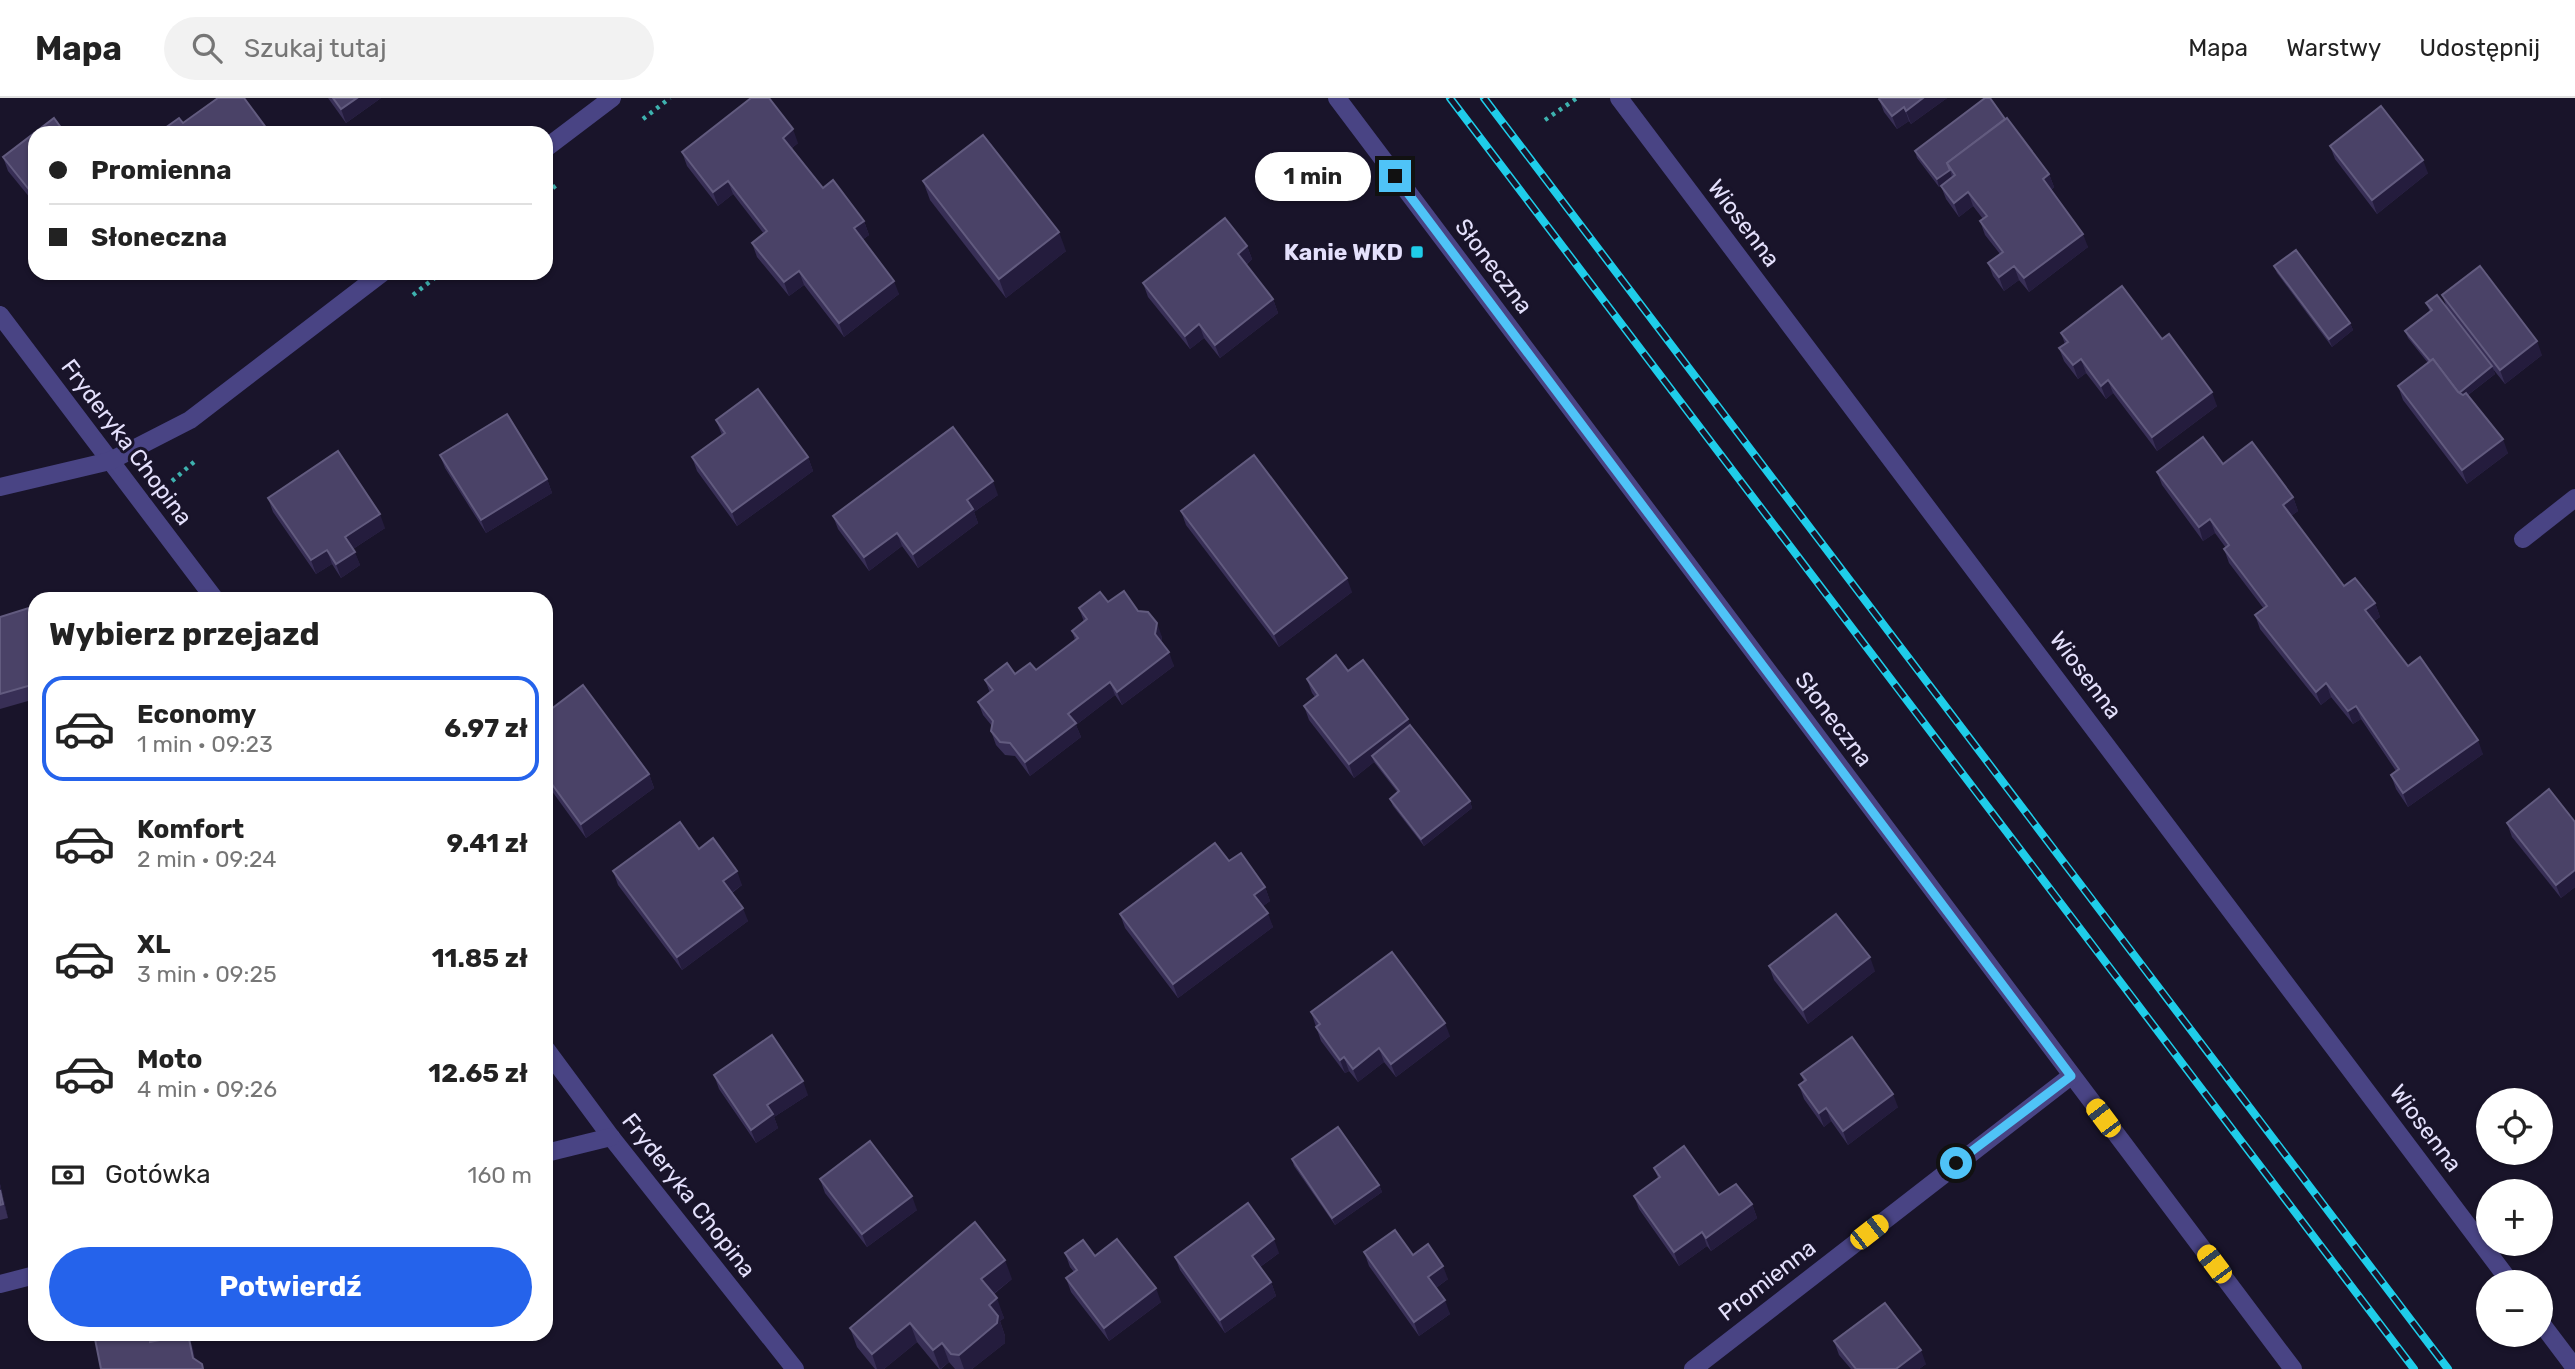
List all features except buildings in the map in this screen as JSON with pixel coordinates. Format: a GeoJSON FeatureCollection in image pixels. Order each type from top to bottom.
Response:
{"type":"FeatureCollection","features":[{"type":"Feature","properties":{"kind":"street"},"geometry":{"type":"LineString","coordinates":[[553,143],[612,98]]}},
{"type":"Feature","properties":{"kind":"street","name":"Słoneczna"},"geometry":{"type":"LineString","coordinates":[[1337,98],[2293,1369]]}},
{"type":"Feature","properties":{"kind":"street","name":"Wiosenna"},"geometry":{"type":"LineString","coordinates":[[1619,98],[2501,1270]]}},
{"type":"Feature","properties":{"kind":"street"},"geometry":{"type":"LineString","coordinates":[[0,487],[110,461],[190,420],[373,280]]}},
{"type":"Feature","properties":{"kind":"street","name":"Fryderyka Chopina"},"geometry":{"type":"LineString","coordinates":[[0,315],[209,592]]}},
{"type":"Feature","properties":{"kind":"street"},"geometry":{"type":"LineString","coordinates":[[2523,539],[2575,498]]}},
{"type":"Feature","properties":{"kind":"street","name":"Fryderyka Chopina"},"geometry":{"type":"LineString","coordinates":[[553,1058],[611,1137],[795,1369]]}},
{"type":"Feature","properties":{"kind":"street","name":"Promienna"},"geometry":{"type":"LineString","coordinates":[[1693,1369],[2071,1076]]}},
{"type":"Feature","properties":{"kind":"street"},"geometry":{"type":"LineString","coordinates":[[553,1151],[611,1137]]}},
{"type":"Feature","properties":{"kind":"street"},"geometry":{"type":"LineString","coordinates":[[0,1284],[28,1277]]}},
{"type":"Feature","properties":{"kind":"street"},"geometry":{"type":"LineString","coordinates":[[2553,1338],[2575,1368]]}},
{"type":"Feature","properties":{"kind":"path"},"geometry":{"type":"LineString","coordinates":[[1545,121],[1577,98]]}},
{"type":"Feature","properties":{"kind":"railway"},"geometry":{"type":"LineString","coordinates":[[1450,98],[2414,1369]]}},
{"type":"Feature","properties":{"kind":"railway"},"geometry":{"type":"LineString","coordinates":[[1484,98],[2448,1369]]}},
{"type":"Feature","properties":{"kind":"place","name":"Kanie WKD"},"geometry":{"type":"Point","coordinates":[1417,252]}},
{"type":"Feature","properties":{"kind":"route"},"geometry":{"type":"LineString","coordinates":[[1395,176],[2071,1076],[1956,1163]]}}]}
